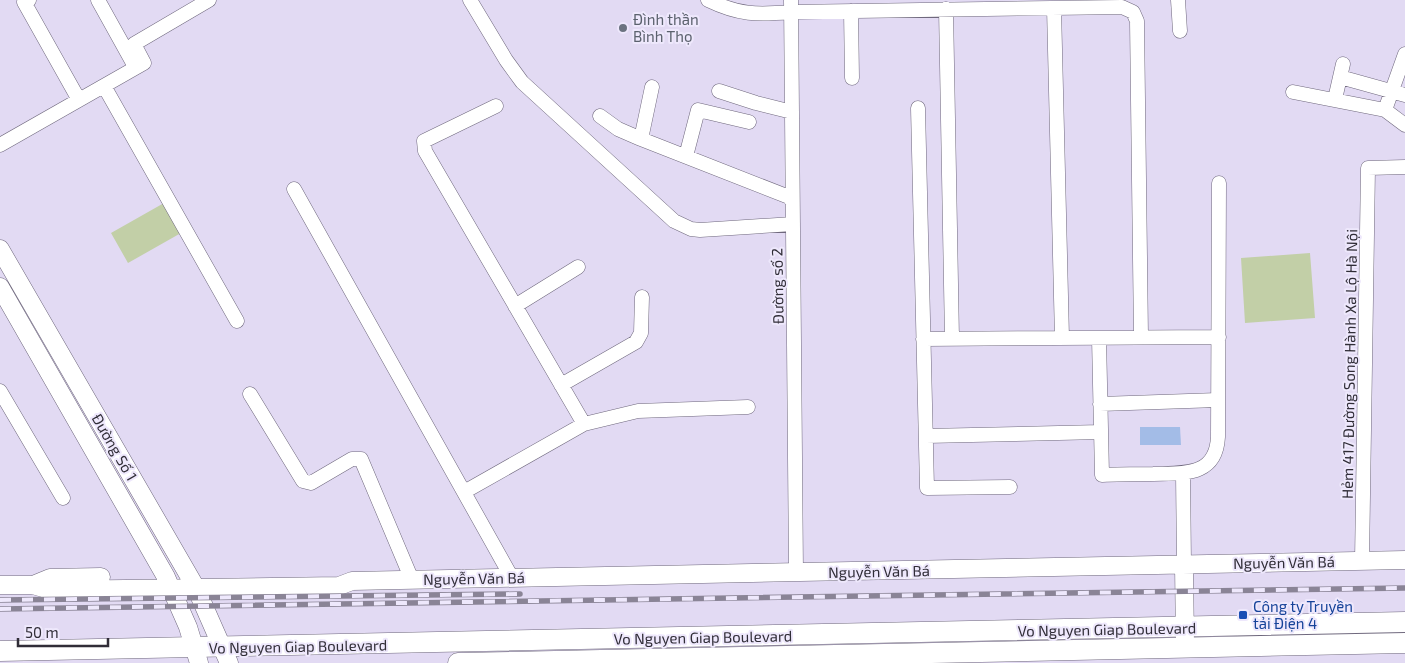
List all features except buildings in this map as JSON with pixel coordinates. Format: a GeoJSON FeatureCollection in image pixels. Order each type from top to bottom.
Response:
{"type":"FeatureCollection","features":[{"type":"Feature","properties":{"kind":"highway","name":"Vo Nguyen Giap Boulevard"},"geometry":{"type":"LineString","coordinates":[[0,651],[226,655],[1405,622]]}},
{"type":"Feature","properties":{"kind":"highway","name":"Vo Nguyen Giap Boulevard"},"geometry":{"type":"LineString","coordinates":[[458,663],[1405,643]]}},
{"type":"Feature","properties":{"kind":"main road","name":"Đường Số 1"},"geometry":{"type":"LineString","coordinates":[[0,249],[193,582],[226,655]]}},
{"type":"Feature","properties":{"kind":"main road","name":"Đường Số 1"},"geometry":{"type":"LineString","coordinates":[[0,287],[169,582],[197,655]]}},
{"type":"Feature","properties":{"kind":"main road","name":"Nguyễn Văn Bá"},"geometry":{"type":"LineString","coordinates":[[0,585],[33,585],[50,578],[339,586],[352,581],[1405,560]]}},
{"type":"Feature","properties":{"kind":"main road"},"geometry":{"type":"LineString","coordinates":[[1184,564],[1185,647]]}},
{"type":"Feature","properties":{"kind":"street"},"geometry":{"type":"LineString","coordinates":[[29,0],[24,2],[79,100]]}},
{"type":"Feature","properties":{"kind":"street"},"geometry":{"type":"LineString","coordinates":[[98,0],[136,68]]}},
{"type":"Feature","properties":{"kind":"street"},"geometry":{"type":"LineString","coordinates":[[0,145],[144,63],[134,44],[209,0]]}},
{"type":"Feature","properties":{"kind":"street"},"geometry":{"type":"LineString","coordinates":[[470,0],[506,60],[522,82],[547,107],[674,221],[691,229],[700,230],[793,224]]}},
{"type":"Feature","properties":{"kind":"street"},"geometry":{"type":"LineString","coordinates":[[708,0],[726,8],[754,14],[791,6],[851,11],[1126,8],[1133,12],[1137,21],[1141,337]]}},
{"type":"Feature","properties":{"kind":"street"},"geometry":{"type":"LineString","coordinates":[[1178,0],[1180,31]]}},
{"type":"Feature","properties":{"kind":"street","name":"Đường số 2"},"geometry":{"type":"LineString","coordinates":[[791,6],[796,572]]}},
{"type":"Feature","properties":{"kind":"street"},"geometry":{"type":"LineString","coordinates":[[1054,8],[1062,338]]}},
{"type":"Feature","properties":{"kind":"street"},"geometry":{"type":"LineString","coordinates":[[946,10],[952,339]]}},
{"type":"Feature","properties":{"kind":"street"},"geometry":{"type":"LineString","coordinates":[[851,11],[852,78]]}},
{"type":"Feature","properties":{"kind":"street"},"geometry":{"type":"LineString","coordinates":[[1385,110],[1398,92],[1405,54]]}},
{"type":"Feature","properties":{"kind":"street"},"geometry":{"type":"LineString","coordinates":[[1335,99],[1341,71],[1398,92]]}},
{"type":"Feature","properties":{"kind":"street"},"geometry":{"type":"LineString","coordinates":[[104,86],[236,321]]}},
{"type":"Feature","properties":{"kind":"street"},"geometry":{"type":"LineString","coordinates":[[641,139],[652,87]]}},
{"type":"Feature","properties":{"kind":"street"},"geometry":{"type":"LineString","coordinates":[[719,91],[756,104],[792,112]]}},
{"type":"Feature","properties":{"kind":"street"},"geometry":{"type":"LineString","coordinates":[[1293,92],[1385,110],[1405,125]]}},
{"type":"Feature","properties":{"kind":"street"},"geometry":{"type":"LineString","coordinates":[[496,106],[424,141],[424,151],[584,424]]}},
{"type":"Feature","properties":{"kind":"street"},"geometry":{"type":"LineString","coordinates":[[918,108],[927,488],[1010,486]]}},
{"type":"Feature","properties":{"kind":"street"},"geometry":{"type":"LineString","coordinates":[[686,156],[698,110],[749,122]]}},
{"type":"Feature","properties":{"kind":"street"},"geometry":{"type":"LineString","coordinates":[[600,116],[618,129],[788,197],[792,201]]}},
{"type":"Feature","properties":{"kind":"street","name":"Hẻm 417 Đường Song Hành Xa Lộ Hà Nội"},"geometry":{"type":"LineString","coordinates":[[1362,561],[1368,168],[1405,166]]}},
{"type":"Feature","properties":{"kind":"street"},"geometry":{"type":"LineString","coordinates":[[1098,338],[1102,475],[1183,473],[1200,469],[1213,456],[1217,444],[1220,183]]}},
{"type":"Feature","properties":{"kind":"street"},"geometry":{"type":"LineString","coordinates":[[294,189],[512,578]]}},
{"type":"Feature","properties":{"kind":"street"},"geometry":{"type":"LineString","coordinates":[[515,306],[578,267]]}},
{"type":"Feature","properties":{"kind":"street"},"geometry":{"type":"LineString","coordinates":[[561,385],[636,342],[641,332],[642,297]]}},
{"type":"Feature","properties":{"kind":"street"},"geometry":{"type":"LineString","coordinates":[[923,339],[1218,337]]}},
{"type":"Feature","properties":{"kind":"street"},"geometry":{"type":"LineString","coordinates":[[0,391],[63,498]]}},
{"type":"Feature","properties":{"kind":"street"},"geometry":{"type":"LineString","coordinates":[[250,394],[303,481],[311,483],[352,459],[361,459],[412,580]]}},
{"type":"Feature","properties":{"kind":"street"},"geometry":{"type":"LineString","coordinates":[[1100,404],[1218,400]]}},
{"type":"Feature","properties":{"kind":"street"},"geometry":{"type":"LineString","coordinates":[[464,492],[584,424],[638,411],[748,407]]}},
{"type":"Feature","properties":{"kind":"street"},"geometry":{"type":"LineString","coordinates":[[926,436],[1101,432]]}},
{"type":"Feature","properties":{"kind":"street"},"geometry":{"type":"LineString","coordinates":[[1183,473],[1184,564]]}},
{"type":"Feature","properties":{"kind":"green space"},"geometry":{"type":"Polygon","coordinates":[[[164,203],[181,233],[128,263],[111,233],[164,203]]]}},
{"type":"Feature","properties":{"kind":"green space"},"geometry":{"type":"Polygon","coordinates":[[[1310,253],[1315,318],[1245,323],[1241,258],[1310,253]]]}},
{"type":"Feature","properties":{"kind":"water"},"geometry":{"type":"Polygon","coordinates":[[[1140,427],[1180,427],[1181,445],[1140,445],[1140,427]]]}},
{"type":"Feature","properties":{"kind":"railway"},"geometry":{"type":"LineString","coordinates":[[0,609],[1405,588]]}},
{"type":"Feature","properties":{"kind":"railway"},"geometry":{"type":"LineString","coordinates":[[0,600],[520,594]]}},
{"type":"Feature","properties":{"kind":"place","name":"Đình thần Bình Thọ"},"geometry":{"type":"Point","coordinates":[623,28]}},
{"type":"Feature","properties":{"kind":"place","name":"Công ty Truyền tải Điện 4"},"geometry":{"type":"Point","coordinates":[1243,615]}}]}
